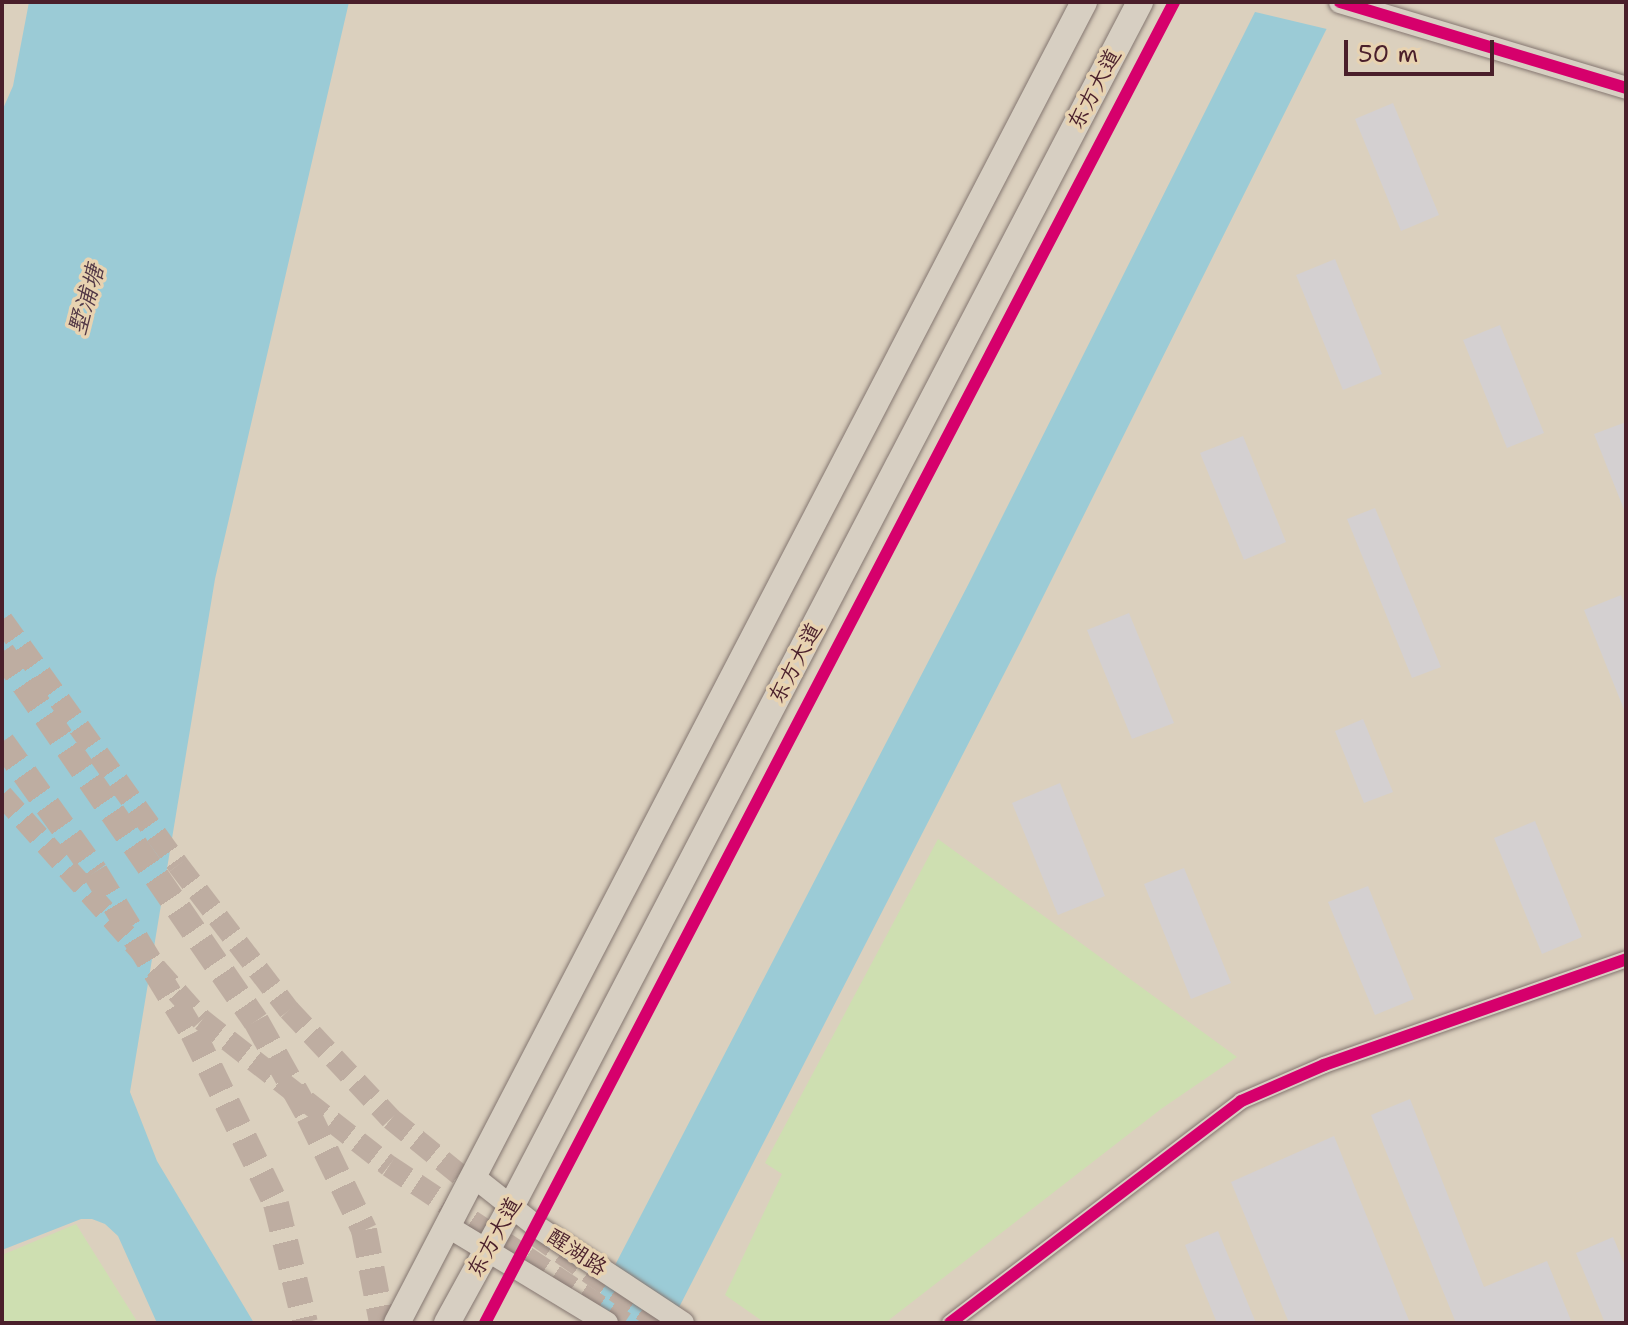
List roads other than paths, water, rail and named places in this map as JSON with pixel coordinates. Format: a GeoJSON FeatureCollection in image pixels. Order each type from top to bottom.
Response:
{"type":"FeatureCollection","features":[{"type":"Feature","properties":{"kind":"main road","name":"东方大道"},"geometry":{"type":"LineString","coordinates":[[397,1323],[1084,2]]}},
{"type":"Feature","properties":{"kind":"main road","name":"东方大道"},"geometry":{"type":"LineString","coordinates":[[447,1323],[512,1205],[1140,2]]}},
{"type":"Feature","properties":{"kind":"main road"},"geometry":{"type":"LineString","coordinates":[[1346,4],[1626,88]]}},
{"type":"Feature","properties":{"kind":"main road","name":"醒湖路"},"geometry":{"type":"LineString","coordinates":[[474,1177],[536,1226],[683,1323]]}},
{"type":"Feature","properties":{"kind":"main road","name":"醒湖路"},"geometry":{"type":"LineString","coordinates":[[447,1226],[607,1323]]}},
{"type":"Feature","properties":{"kind":"street"},"geometry":{"type":"LineString","coordinates":[[950,1323],[1241,1101],[1324,1065],[1626,959]]}},
{"type":"Feature","properties":{"kind":"water","name":"墅浦塘"},"geometry":{"type":"Polygon","coordinates":[[[29,2],[349,2],[215,579],[130,1092],[157,1161],[254,1323],[157,1323],[118,1236],[105,1224],[92,1219],[81,1219],[2,1250],[2,111],[13,86],[29,2]]]}},
{"type":"Feature","properties":{"kind":"water"},"geometry":{"type":"Polygon","coordinates":[[[1260,2],[1340,2],[1022,639],[671,1323],[585,1323],[968,585],[1260,2]]]}},
{"type":"Feature","properties":{"kind":"tunnel"},"geometry":{"type":"LineString","coordinates":[[2,620],[178,865],[289,1010],[391,1119],[482,1193]]}},
{"type":"Feature","properties":{"kind":"tunnel"},"geometry":{"type":"LineString","coordinates":[[2,652],[256,1021],[309,1116],[364,1230],[382,1323]]}},
{"type":"Feature","properties":{"kind":"tunnel"},"geometry":{"type":"LineString","coordinates":[[2,742],[95,872],[193,1033],[276,1204],[305,1323]]}},
{"type":"Feature","properties":{"kind":"tunnel"},"geometry":{"type":"LineString","coordinates":[[2,795],[202,1020],[389,1166],[625,1323]]}},
{"type":"Feature","properties":{"kind":"tunnel"},"geometry":{"type":"LineString","coordinates":[[534,1234],[661,1323]]}}]}
